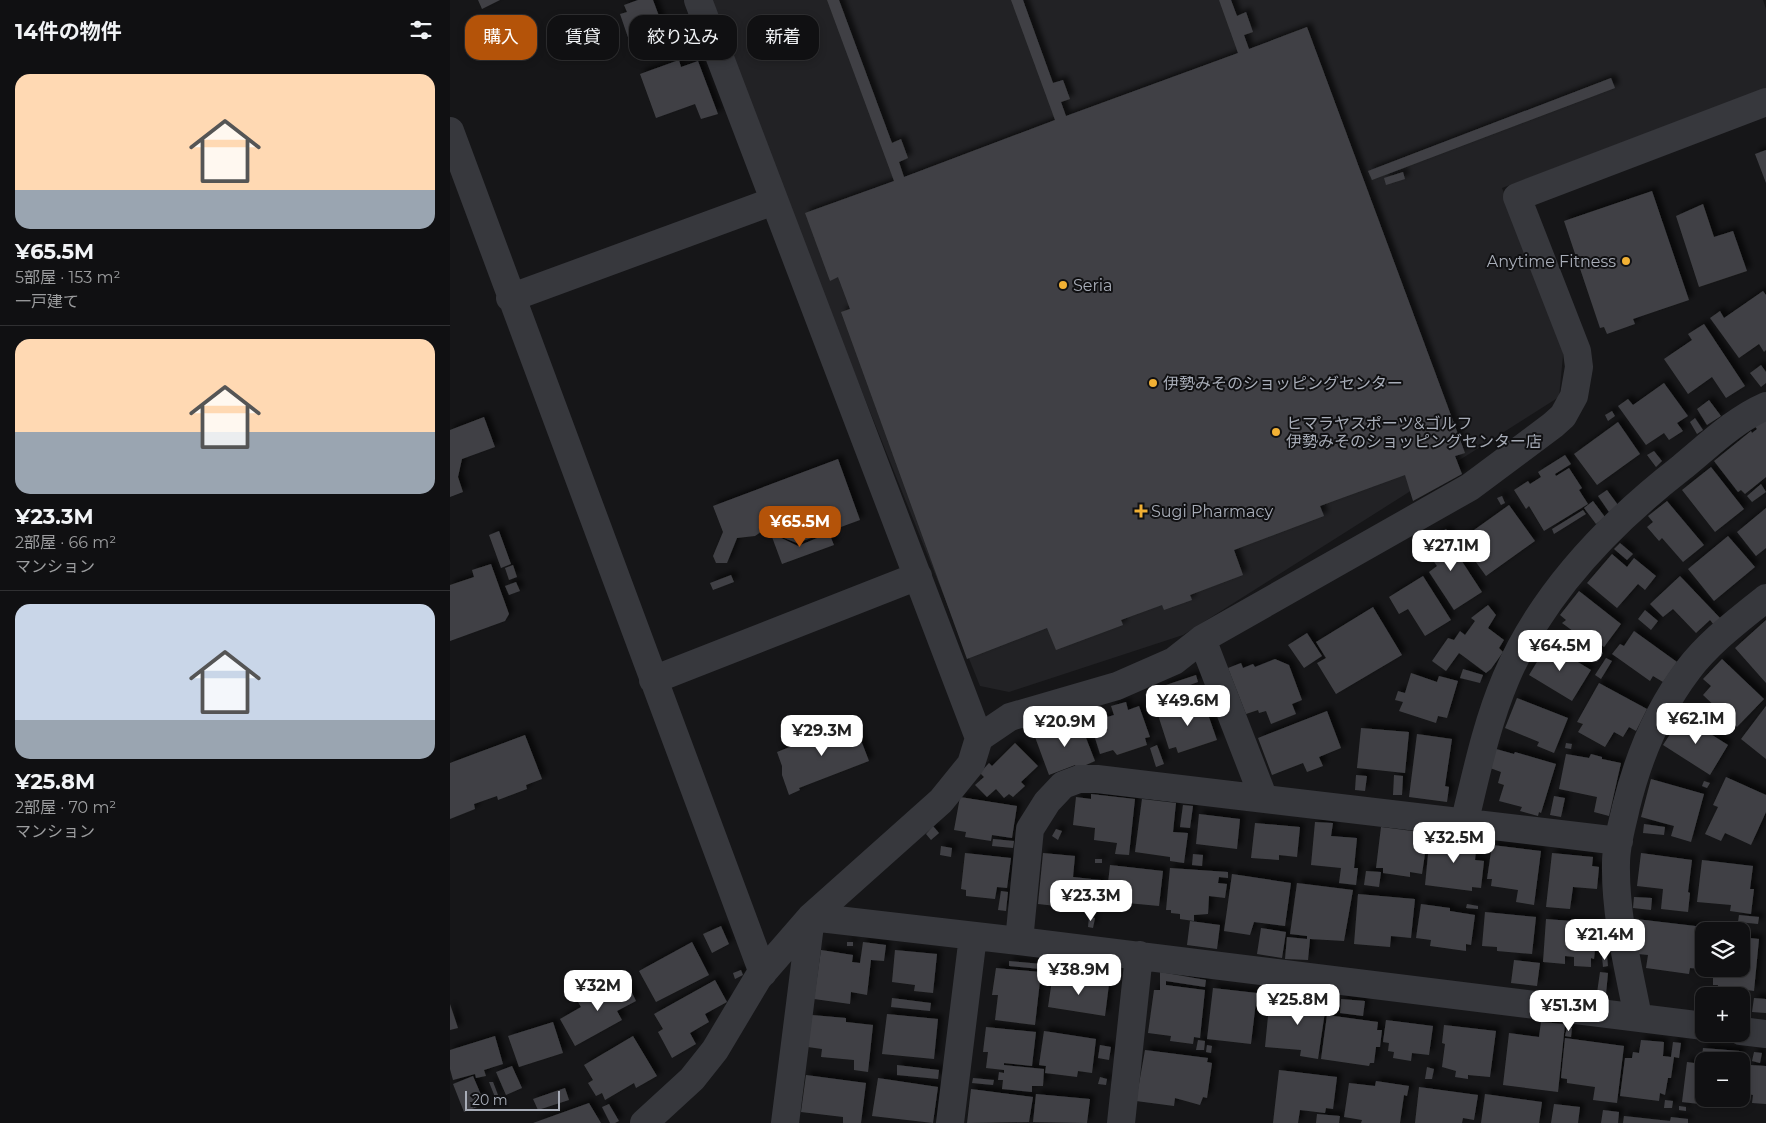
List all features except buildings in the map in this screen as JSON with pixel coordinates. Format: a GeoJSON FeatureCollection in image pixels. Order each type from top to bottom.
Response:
{"type":"FeatureCollection","features":[{"type":"Feature","properties":{"kind":"street"},"geometry":{"type":"LineString","coordinates":[[698,0],[979,738]]}},
{"type":"Feature","properties":{"kind":"street"},"geometry":{"type":"LineString","coordinates":[[644,1123],[692,1079],[715,1050],[763,973],[810,917],[941,801],[971,764],[979,738],[1010,716],[1117,686],[1174,661],[1202,639],[1470,487],[1563,416],[1574,396],[1579,367],[1577,351],[1517,197],[1766,102]]}},
{"type":"Feature","properties":{"kind":"street"},"geometry":{"type":"LineString","coordinates":[[450,131],[510,298],[763,973]]}},
{"type":"Feature","properties":{"kind":"street"},"geometry":{"type":"LineString","coordinates":[[510,298],[774,201]]}},
{"type":"Feature","properties":{"kind":"street"},"geometry":{"type":"LineString","coordinates":[[1464,824],[1485,736],[1506,678],[1540,616],[1570,574],[1617,523],[1667,478],[1749,414],[1766,406]]}},
{"type":"Feature","properties":{"kind":"street"},"geometry":{"type":"LineString","coordinates":[[653,680],[918,576]]}},
{"type":"Feature","properties":{"kind":"street"},"geometry":{"type":"LineString","coordinates":[[1638,1017],[1620,928],[1616,863],[1618,842],[1640,760],[1666,703],[1688,669],[1730,627],[1766,598]]}},
{"type":"Feature","properties":{"kind":"street"},"geometry":{"type":"LineString","coordinates":[[1202,639],[1264,799]]}},
{"type":"Feature","properties":{"kind":"street"},"geometry":{"type":"LineString","coordinates":[[1019,941],[1030,829],[1047,802],[1063,785],[1079,779],[1097,779],[1618,842]]}},
{"type":"Feature","properties":{"kind":"street"},"geometry":{"type":"LineString","coordinates":[[810,917],[1139,955],[1695,1025]]}},
{"type":"Feature","properties":{"kind":"street"},"geometry":{"type":"LineString","coordinates":[[784,1123],[810,917]]}},
{"type":"Feature","properties":{"kind":"street"},"geometry":{"type":"LineString","coordinates":[[950,1123],[973,936]]}},
{"type":"Feature","properties":{"kind":"street"},"geometry":{"type":"LineString","coordinates":[[1121,1123],[1139,955]]}},
{"type":"Feature","properties":{"kind":"street"},"geometry":{"type":"LineString","coordinates":[[1750,1032],[1766,1034]]}},
{"type":"Feature","properties":{"kind":"shaded area"},"geometry":{"type":"Polygon","coordinates":[[[705,0],[1763,0],[1766,9],[1766,88],[1502,188],[1565,335],[1559,397],[1183,635],[1009,692],[980,686],[729,60],[737,60],[737,15],[711,15],[705,0]]]}},
{"type":"Feature","properties":{"kind":"place","name":"Anytime Fitness"},"geometry":{"type":"Point","coordinates":[1626,261]}},
{"type":"Feature","properties":{"kind":"place","name":"Seria"},"geometry":{"type":"Point","coordinates":[1063,285]}},
{"type":"Feature","properties":{"kind":"place","name":"伊勢みそのショッピングセンター"},"geometry":{"type":"Point","coordinates":[1153,383]}},
{"type":"Feature","properties":{"kind":"place","name":"ヒマラヤスポーツ&ゴルフ 伊勢みそのショッピングセンター店"},"geometry":{"type":"Point","coordinates":[1276,432]}},
{"type":"Feature","properties":{"kind":"place","name":"Sugi Pharmacy"},"geometry":{"type":"Point","coordinates":[1141,511]}}]}
